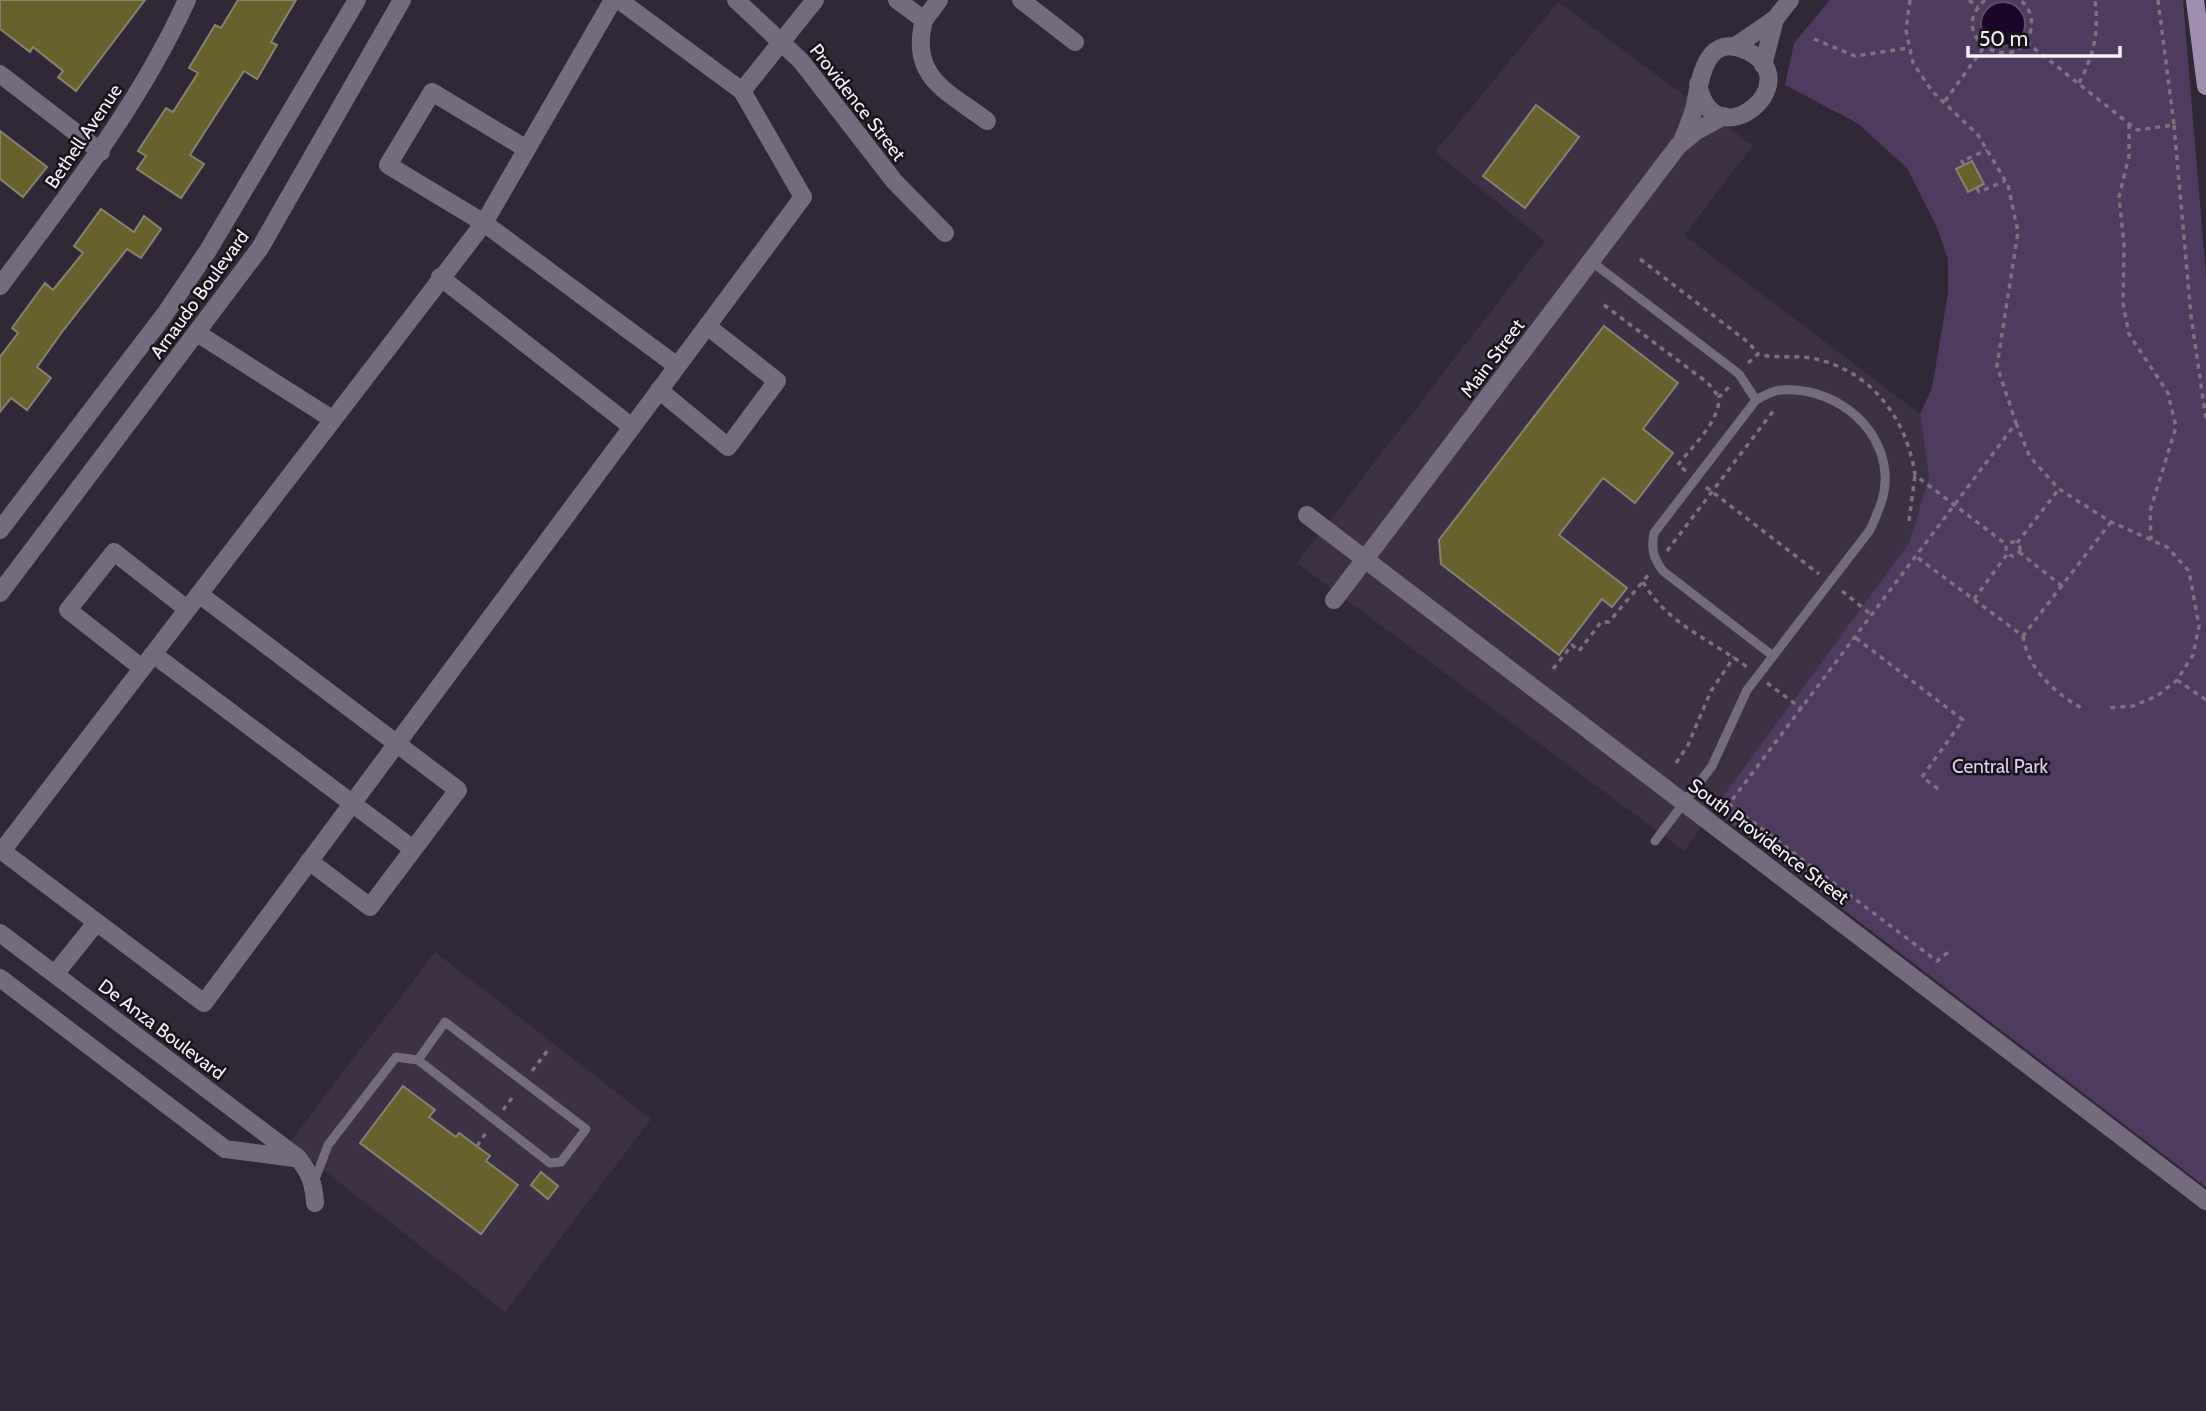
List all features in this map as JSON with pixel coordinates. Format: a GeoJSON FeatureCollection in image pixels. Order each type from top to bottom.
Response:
{"type":"FeatureCollection","features":[{"type":"Feature","properties":{"kind":"main road"},"geometry":{"type":"LineString","coordinates":[[2195,0],[2206,86]]}},
{"type":"Feature","properties":{"kind":"street","name":"Bethell Avenue"},"geometry":{"type":"LineString","coordinates":[[0,286],[101,152],[131,106],[187,0]]}},
{"type":"Feature","properties":{"kind":"street","name":"Arnaudo Boulevard"},"geometry":{"type":"LineString","coordinates":[[0,530],[172,304],[207,252],[357,0]]}},
{"type":"Feature","properties":{"kind":"street","name":"Arnaudo Boulevard"},"geometry":{"type":"LineString","coordinates":[[0,593],[260,248],[402,0]]}},
{"type":"Feature","properties":{"kind":"street"},"geometry":{"type":"LineString","coordinates":[[613,0],[484,223],[2,851],[204,1003],[803,197],[742,91],[619,0]]}},
{"type":"Feature","properties":{"kind":"street","name":"Providence Street"},"geometry":{"type":"LineString","coordinates":[[736,0],[783,43],[826,92],[894,181],[945,233]]}},
{"type":"Feature","properties":{"kind":"street"},"geometry":{"type":"LineString","coordinates":[[742,91],[815,0]]}},
{"type":"Feature","properties":{"kind":"street"},"geometry":{"type":"LineString","coordinates":[[897,0],[924,20]]}},
{"type":"Feature","properties":{"kind":"street"},"geometry":{"type":"LineString","coordinates":[[939,0],[924,20],[918,41],[924,69],[937,84],[987,121]]}},
{"type":"Feature","properties":{"kind":"street"},"geometry":{"type":"LineString","coordinates":[[1021,0],[1075,42]]}},
{"type":"Feature","properties":{"kind":"street"},"geometry":{"type":"LineString","coordinates":[[1775,19],[1763,65],[1767,87],[1757,108],[1736,117],[1724,116],[1706,104],[1698,83],[1705,62],[1713,54],[1734,47],[1775,19],[1790,0]]}},
{"type":"Feature","properties":{"kind":"street"},"geometry":{"type":"LineString","coordinates":[[1734,47],[1755,56],[1763,65]]}},
{"type":"Feature","properties":{"kind":"street"},"geometry":{"type":"LineString","coordinates":[[0,74],[101,152]]}},
{"type":"Feature","properties":{"kind":"street","name":"Main Street"},"geometry":{"type":"LineString","coordinates":[[1334,600],[1682,141],[1694,108],[1698,83]]}},
{"type":"Feature","properties":{"kind":"street"},"geometry":{"type":"LineString","coordinates":[[525,148],[432,92],[388,165],[484,223],[677,366]]}},
{"type":"Feature","properties":{"kind":"street","name":"Main Street"},"geometry":{"type":"LineString","coordinates":[[1682,141],[1724,116]]}},
{"type":"Feature","properties":{"kind":"street"},"geometry":{"type":"LineString","coordinates":[[440,277],[632,427]]}},
{"type":"Feature","properties":{"kind":"street"},"geometry":{"type":"LineString","coordinates":[[659,390],[728,447],[777,381],[707,326]]}},
{"type":"Feature","properties":{"kind":"street"},"geometry":{"type":"LineString","coordinates":[[197,333],[332,419]]}},
{"type":"Feature","properties":{"kind":"street","name":"South Providence Street"},"geometry":{"type":"LineString","coordinates":[[1307,515],[2206,1200]]}},
{"type":"Feature","properties":{"kind":"street"},"geometry":{"type":"LineString","coordinates":[[187,609],[114,552],[68,610],[147,661],[414,849]]}},
{"type":"Feature","properties":{"kind":"street"},"geometry":{"type":"LineString","coordinates":[[199,594],[458,790],[370,907],[309,862]]}},
{"type":"Feature","properties":{"kind":"street"},"geometry":{"type":"LineString","coordinates":[[55,974],[96,923]]}},
{"type":"Feature","properties":{"kind":"street","name":"De Anza Boulevard"},"geometry":{"type":"LineString","coordinates":[[0,933],[298,1158],[314,1184],[315,1203]]}},
{"type":"Feature","properties":{"kind":"street"},"geometry":{"type":"LineString","coordinates":[[0,978],[225,1149],[298,1158]]}},
{"type":"Feature","properties":{"kind":"lane"},"geometry":{"type":"LineString","coordinates":[[1592,262],[1740,374],[1756,400]]}},
{"type":"Feature","properties":{"kind":"lane"},"geometry":{"type":"LineString","coordinates":[[1655,841],[1686,804],[1712,766],[1737,709],[1758,676],[1870,530],[1880,508],[1885,472],[1880,453],[1858,417],[1824,395],[1778,390],[1756,400],[1654,533],[1653,552],[1663,571],[1773,656]]}},
{"type":"Feature","properties":{"kind":"lane"},"geometry":{"type":"LineString","coordinates":[[314,1184],[328,1145],[396,1057],[418,1060],[550,1163],[561,1162],[586,1129],[446,1022],[418,1060]]}},
{"type":"Feature","properties":{"kind":"path"},"geometry":{"type":"LineString","coordinates":[[1910,0],[1906,30],[1913,63],[1932,91],[1978,135],[2005,181],[2018,232],[1997,366],[2016,423],[2031,457],[2059,489],[2111,522],[2167,547],[2189,570],[2196,597],[2197,636],[2193,655],[2177,680],[2157,696],[2133,706],[2107,708]]}},
{"type":"Feature","properties":{"kind":"path"},"geometry":{"type":"LineString","coordinates":[[1969,0],[1978,7]]}},
{"type":"Feature","properties":{"kind":"path"},"geometry":{"type":"LineString","coordinates":[[1985,0],[1978,7],[1973,22],[1974,32],[1984,47],[2002,53],[2019,48],[2026,42],[2032,23],[2030,12],[2020,0]]}},
{"type":"Feature","properties":{"kind":"path"},"geometry":{"type":"LineString","coordinates":[[2079,83],[2093,57],[2098,27],[2095,0]]}},
{"type":"Feature","properties":{"kind":"path"},"geometry":{"type":"LineString","coordinates":[[2158,0],[2174,125],[2192,316],[2206,419]]}},
{"type":"Feature","properties":{"kind":"path"},"geometry":{"type":"LineString","coordinates":[[1814,39],[1855,56],[1910,48]]}},
{"type":"Feature","properties":{"kind":"path"},"geometry":{"type":"LineString","coordinates":[[2026,42],[2137,130],[2174,125]]}},
{"type":"Feature","properties":{"kind":"path"},"geometry":{"type":"LineString","coordinates":[[1945,101],[1984,47]]}},
{"type":"Feature","properties":{"kind":"path"},"geometry":{"type":"LineString","coordinates":[[2129,124],[2129,156],[2119,197],[2124,245],[2123,303],[2129,334],[2168,393],[2176,427],[2150,511],[2151,540]]}},
{"type":"Feature","properties":{"kind":"path"},"geometry":{"type":"LineString","coordinates":[[1964,165],[1962,161],[1987,150]]}},
{"type":"Feature","properties":{"kind":"path"},"geometry":{"type":"LineString","coordinates":[[1977,188],[1979,192],[2005,181]]}},
{"type":"Feature","properties":{"kind":"path"},"geometry":{"type":"LineString","coordinates":[[1640,259],[1749,343],[1758,354]]}},
{"type":"Feature","properties":{"kind":"path"},"geometry":{"type":"LineString","coordinates":[[1604,305],[1708,383],[1719,397]]}},
{"type":"Feature","properties":{"kind":"path"},"geometry":{"type":"LineString","coordinates":[[1951,950],[1937,961],[1729,804],[1918,558],[2016,423]]}},
{"type":"Feature","properties":{"kind":"path"},"geometry":{"type":"LineString","coordinates":[[1678,465],[1873,616]]}},
{"type":"Feature","properties":{"kind":"path"},"geometry":{"type":"LineString","coordinates":[[1909,521],[1915,475]]}},
{"type":"Feature","properties":{"kind":"path"},"geometry":{"type":"LineString","coordinates":[[2007,545],[2017,543],[2059,489]]}},
{"type":"Feature","properties":{"kind":"path"},"geometry":{"type":"LineString","coordinates":[[1956,507],[2007,545],[2008,554]]}},
{"type":"Feature","properties":{"kind":"path"},"geometry":{"type":"LineString","coordinates":[[2023,636],[2111,522]]}},
{"type":"Feature","properties":{"kind":"path"},"geometry":{"type":"LineString","coordinates":[[2017,543],[2018,552],[2062,586]]}},
{"type":"Feature","properties":{"kind":"path"},"geometry":{"type":"LineString","coordinates":[[1974,599],[2008,554],[2018,552]]}},
{"type":"Feature","properties":{"kind":"path"},"geometry":{"type":"LineString","coordinates":[[1918,558],[2023,636],[2025,650],[2042,678],[2065,699],[2083,709]]}},
{"type":"Feature","properties":{"kind":"path"},"geometry":{"type":"LineString","coordinates":[[1643,582],[1655,603],[1716,648],[1734,657],[1802,709]]}},
{"type":"Feature","properties":{"kind":"path"},"geometry":{"type":"LineString","coordinates":[[1856,638],[1962,720],[1922,777],[1941,790]]}},
{"type":"Feature","properties":{"kind":"path"},"geometry":{"type":"LineString","coordinates":[[1676,763],[1688,745],[1711,691],[1734,657]]}},
{"type":"Feature","properties":{"kind":"path"},"geometry":{"type":"LineString","coordinates":[[2177,680],[2206,700]]}},
{"type":"Feature","properties":{"kind":"path"},"geometry":{"type":"LineString","coordinates":[[477,1146],[548,1050]]}},
{"type":"Feature","properties":{"kind":"shaded area"},"geometry":{"type":"Polygon","coordinates":[[[1558,2],[1753,146],[1684,235],[1920,414],[1929,477],[1909,543],[1684,851],[1297,563],[1545,241],[1435,152],[1558,2]]]}},
{"type":"Feature","properties":{"kind":"shaded area"},"geometry":{"type":"Polygon","coordinates":[[[2003,2],[2018,9],[2025,24],[2018,39],[2003,46],[1988,39],[1981,24],[1988,9],[2003,2]]]}},
{"type":"Feature","properties":{"kind":"shaded area"},"geometry":{"type":"Polygon","coordinates":[[[435,952],[651,1119],[505,1312],[289,1143],[435,952]]]}},
{"type":"Feature","properties":{"kind":"green space","name":"Central Park"},"geometry":{"type":"Polygon","coordinates":[[[1830,0],[2183,0],[2206,276],[2206,1187],[1713,810],[1909,543],[1929,477],[1920,414],[1932,388],[1948,293],[1948,259],[1936,225],[1907,168],[1857,123],[1785,85],[1794,43],[1830,0]]]}},
{"type":"Feature","properties":{"kind":"building"},"geometry":{"type":"Polygon","coordinates":[[[0,0],[145,0],[76,91],[58,77],[63,71],[33,47],[30,52],[0,29],[0,0]]]}},
{"type":"Feature","properties":{"kind":"building"},"geometry":{"type":"Polygon","coordinates":[[[238,0],[296,0],[271,42],[277,45],[257,79],[244,71],[190,155],[204,164],[181,198],[137,169],[146,156],[138,151],[166,108],[173,112],[198,73],[189,68],[215,25],[221,28],[238,0]]]}},
{"type":"Feature","properties":{"kind":"building"},"geometry":{"type":"Polygon","coordinates":[[[1536,105],[1579,137],[1525,208],[1483,176],[1536,105]]]}},
{"type":"Feature","properties":{"kind":"building"},"geometry":{"type":"Polygon","coordinates":[[[0,131],[47,167],[23,197],[0,179],[0,131]]]}},
{"type":"Feature","properties":{"kind":"building"},"geometry":{"type":"Polygon","coordinates":[[[1972,161],[1984,184],[1968,192],[1956,169],[1972,161]]]}},
{"type":"Feature","properties":{"kind":"building"},"geometry":{"type":"Polygon","coordinates":[[[101,209],[134,232],[144,216],[161,229],[141,258],[127,249],[62,332],[37,367],[51,378],[27,410],[11,398],[0,412],[0,357],[18,333],[12,328],[45,283],[53,290],[83,253],[74,246],[101,209]]]}},
{"type":"Feature","properties":{"kind":"building"},"geometry":{"type":"Polygon","coordinates":[[[1604,326],[1678,383],[1643,429],[1673,453],[1635,503],[1603,478],[1559,535],[1627,588],[1612,607],[1602,599],[1559,655],[1441,564],[1439,540],[1604,326]]]}},
{"type":"Feature","properties":{"kind":"building"},"geometry":{"type":"Polygon","coordinates":[[[403,1086],[435,1110],[429,1117],[456,1137],[459,1133],[490,1156],[486,1161],[518,1185],[481,1234],[360,1143],[403,1086]]]}},
{"type":"Feature","properties":{"kind":"building"},"geometry":{"type":"Polygon","coordinates":[[[541,1172],[558,1186],[548,1199],[531,1185],[541,1172]]]}}]}
